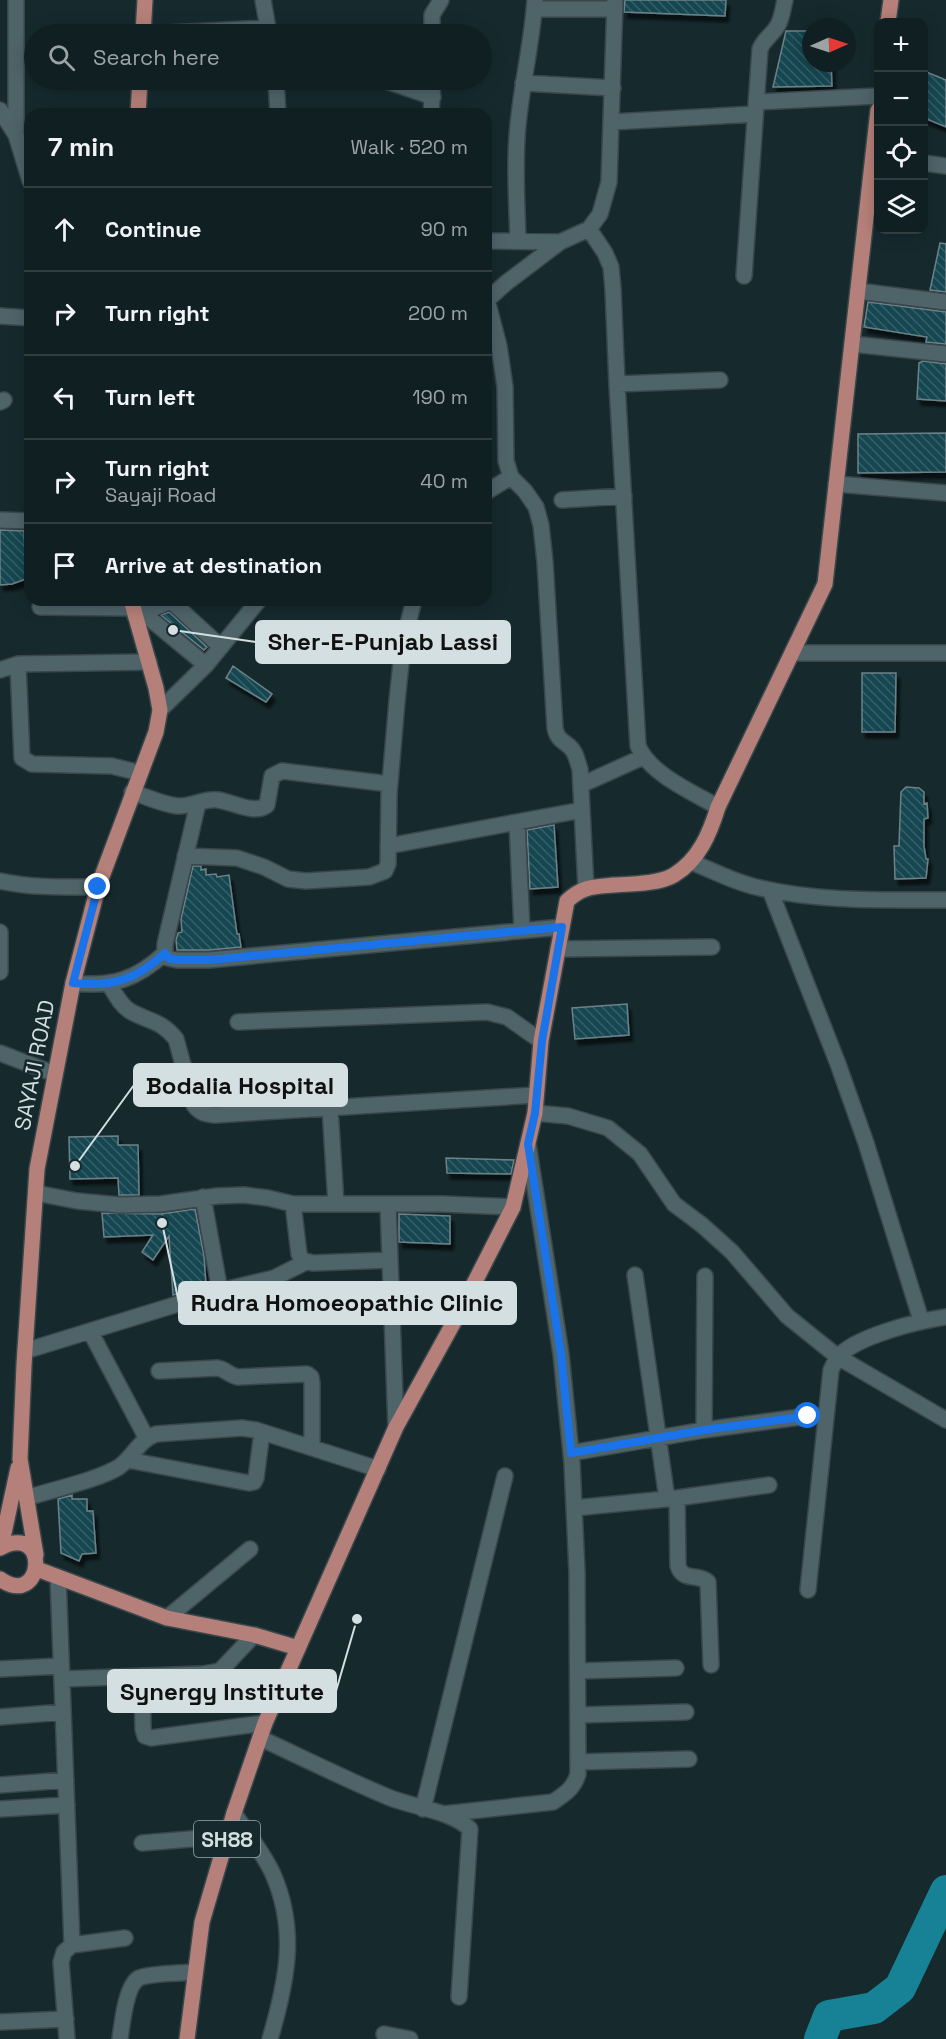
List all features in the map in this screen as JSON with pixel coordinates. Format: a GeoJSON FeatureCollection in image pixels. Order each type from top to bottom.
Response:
{"type":"FeatureCollection","features":[{"type":"Feature","properties":{"kind":"main road"},"geometry":{"type":"LineString","coordinates":[[144,24],[145,0]]}},
{"type":"Feature","properties":{"kind":"main road"},"geometry":{"type":"LineString","coordinates":[[889,18],[891,0]]}},
{"type":"Feature","properties":{"kind":"main road"},"geometry":{"type":"LineString","coordinates":[[138,108],[139,90]]}},
{"type":"Feature","properties":{"kind":"main road"},"geometry":{"type":"LineString","coordinates":[[0,1547],[13,1542],[26,1545],[36,1562],[58,1577],[167,1618],[255,1635],[298,1648],[396,1427],[460,1311],[513,1207],[535,1113],[542,1041],[567,901],[578,891],[586,889],[672,877],[691,862],[709,837],[718,807],[825,584],[858,291],[874,172]]}},
{"type":"Feature","properties":{"kind":"main road","name":"SAYAJI ROAD"},"geometry":{"type":"LineString","coordinates":[[36,1562],[20,1459],[37,1169],[73,983],[98,887],[156,732],[160,710],[136,609]]}},
{"type":"Feature","properties":{"kind":"main road"},"geometry":{"type":"LineString","coordinates":[[0,1547],[20,1459]]}},
{"type":"Feature","properties":{"kind":"main road"},"geometry":{"type":"LineString","coordinates":[[0,1579],[8,1585],[21,1585],[31,1579],[36,1562]]}},
{"type":"Feature","properties":{"kind":"main road","name":"SH88"},"geometry":{"type":"LineString","coordinates":[[187,2039],[202,1922],[234,1813],[265,1723],[298,1648]]}},
{"type":"Feature","properties":{"kind":"street"},"geometry":{"type":"LineString","coordinates":[[16,0],[16,135]]}},
{"type":"Feature","properties":{"kind":"street"},"geometry":{"type":"LineString","coordinates":[[263,0],[268,24]]}},
{"type":"Feature","properties":{"kind":"street"},"geometry":{"type":"LineString","coordinates":[[432,24],[432,15],[441,0]]}},
{"type":"Feature","properties":{"kind":"street"},"geometry":{"type":"LineString","coordinates":[[744,276],[760,50],[764,40],[779,24],[785,0]]}},
{"type":"Feature","properties":{"kind":"street"},"geometry":{"type":"LineString","coordinates":[[492,295],[560,242],[589,229],[600,214],[609,182],[615,4],[534,5],[516,156],[518,241]]}},
{"type":"Feature","properties":{"kind":"street"},"geometry":{"type":"LineString","coordinates":[[523,83],[613,88]]}},
{"type":"Feature","properties":{"kind":"street"},"geometry":{"type":"LineString","coordinates":[[277,90],[278,108]]}},
{"type":"Feature","properties":{"kind":"street"},"geometry":{"type":"LineString","coordinates":[[412,90],[433,97]]}},
{"type":"Feature","properties":{"kind":"street"},"geometry":{"type":"LineString","coordinates":[[432,108],[433,90]]}},
{"type":"Feature","properties":{"kind":"street"},"geometry":{"type":"LineString","coordinates":[[612,122],[874,96]]}},
{"type":"Feature","properties":{"kind":"street"},"geometry":{"type":"LineString","coordinates":[[0,110],[24,149]]}},
{"type":"Feature","properties":{"kind":"street"},"geometry":{"type":"LineString","coordinates":[[928,164],[946,166]]}},
{"type":"Feature","properties":{"kind":"street"},"geometry":{"type":"LineString","coordinates":[[589,229],[605,253],[611,267],[638,746],[643,757],[675,783],[718,807]]}},
{"type":"Feature","properties":{"kind":"street"},"geometry":{"type":"LineString","coordinates":[[492,241],[560,242]]}},
{"type":"Feature","properties":{"kind":"street"},"geometry":{"type":"LineString","coordinates":[[858,291],[946,302]]}},
{"type":"Feature","properties":{"kind":"street"},"geometry":{"type":"LineString","coordinates":[[0,316],[24,318]]}},
{"type":"Feature","properties":{"kind":"street"},"geometry":{"type":"LineString","coordinates":[[492,321],[499,346],[505,387],[506,461],[511,477],[536,507],[541,525],[546,562],[555,728],[561,741],[575,754],[580,769],[586,889]]}},
{"type":"Feature","properties":{"kind":"street"},"geometry":{"type":"LineString","coordinates":[[852,344],[946,354]]}},
{"type":"Feature","properties":{"kind":"street"},"geometry":{"type":"LineString","coordinates":[[617,384],[720,380]]}},
{"type":"Feature","properties":{"kind":"street"},"geometry":{"type":"LineString","coordinates":[[492,488],[511,477]]}},
{"type":"Feature","properties":{"kind":"street"},"geometry":{"type":"LineString","coordinates":[[836,484],[946,493]]}},
{"type":"Feature","properties":{"kind":"street"},"geometry":{"type":"LineString","coordinates":[[562,500],[624,496]]}},
{"type":"Feature","properties":{"kind":"street"},"geometry":{"type":"LineString","coordinates":[[0,520],[24,521]]}},
{"type":"Feature","properties":{"kind":"street"},"geometry":{"type":"LineString","coordinates":[[178,606],[221,647]]}},
{"type":"Feature","properties":{"kind":"street"},"geometry":{"type":"LineString","coordinates":[[160,710],[206,664],[254,606]]}},
{"type":"Feature","properties":{"kind":"street"},"geometry":{"type":"LineString","coordinates":[[185,856],[237,858],[264,867],[288,879],[306,881],[378,874],[385,871],[388,864],[390,784],[403,644],[412,606]]}},
{"type":"Feature","properties":{"kind":"street"},"geometry":{"type":"LineString","coordinates":[[40,607],[136,609],[206,664]]}},
{"type":"Feature","properties":{"kind":"street"},"geometry":{"type":"LineString","coordinates":[[792,653],[946,653]]}},
{"type":"Feature","properties":{"kind":"street"},"geometry":{"type":"LineString","coordinates":[[0,670],[18,664],[148,662]]}},
{"type":"Feature","properties":{"kind":"street"},"geometry":{"type":"LineString","coordinates":[[18,664],[22,758],[32,764],[112,766],[140,773]]}},
{"type":"Feature","properties":{"kind":"street"},"geometry":{"type":"LineString","coordinates":[[581,785],[643,757]]}},
{"type":"Feature","properties":{"kind":"street"},"geometry":{"type":"LineString","coordinates":[[132,792],[175,806],[186,806],[210,799],[256,809],[263,808],[269,801],[272,776],[282,771],[390,784]]}},
{"type":"Feature","properties":{"kind":"street"},"geometry":{"type":"LineString","coordinates":[[198,803],[165,944],[165,953],[168,958],[209,960],[562,927]]}},
{"type":"Feature","properties":{"kind":"street"},"geometry":{"type":"LineString","coordinates":[[388,846],[582,810]]}},
{"type":"Feature","properties":{"kind":"street"},"geometry":{"type":"LineString","coordinates":[[516,822],[522,930]]}},
{"type":"Feature","properties":{"kind":"street"},"geometry":{"type":"LineString","coordinates":[[691,862],[753,886],[792,894],[848,900],[946,900],[946,887]]}},
{"type":"Feature","properties":{"kind":"street"},"geometry":{"type":"LineString","coordinates":[[0,881],[16,885],[98,887]]}},
{"type":"Feature","properties":{"kind":"street"},"geometry":{"type":"LineString","coordinates":[[770,890],[838,1064],[866,1143],[921,1320]]}},
{"type":"Feature","properties":{"kind":"street"},"geometry":{"type":"LineString","coordinates":[[0,932],[0,972]]}},
{"type":"Feature","properties":{"kind":"street"},"geometry":{"type":"LineString","coordinates":[[558,949],[712,946]]}},
{"type":"Feature","properties":{"kind":"street"},"geometry":{"type":"LineString","coordinates":[[73,983],[109,984],[132,977],[150,967],[165,953]]}},
{"type":"Feature","properties":{"kind":"street"},"geometry":{"type":"LineString","coordinates":[[109,984],[128,1010],[157,1022],[176,1039],[194,1105],[199,1112],[215,1115],[536,1095]]}},
{"type":"Feature","properties":{"kind":"street"},"geometry":{"type":"LineString","coordinates":[[238,1022],[487,1012],[507,1017],[542,1041]]}},
{"type":"Feature","properties":{"kind":"street"},"geometry":{"type":"LineString","coordinates":[[0,1053],[56,1074]]}},
{"type":"Feature","properties":{"kind":"street"},"geometry":{"type":"LineString","coordinates":[[330,1108],[336,1204]]}},
{"type":"Feature","properties":{"kind":"street"},"geometry":{"type":"LineString","coordinates":[[535,1113],[568,1116],[608,1128],[640,1154],[674,1204],[732,1252],[787,1316],[838,1357],[946,1420]]}},
{"type":"Feature","properties":{"kind":"street"},"geometry":{"type":"LineString","coordinates":[[443,1814],[553,1802],[576,1783],[578,1762],[577,1572],[571,1453],[561,1354],[528,1144]]}},
{"type":"Feature","properties":{"kind":"street"},"geometry":{"type":"LineString","coordinates":[[36,1193],[77,1201],[119,1205],[161,1204],[203,1197],[244,1195],[293,1204],[442,1204],[513,1207]]}},
{"type":"Feature","properties":{"kind":"street"},"geometry":{"type":"LineString","coordinates":[[203,1197],[220,1291]]}},
{"type":"Feature","properties":{"kind":"street"},"geometry":{"type":"LineString","coordinates":[[293,1204],[299,1254],[306,1262]]}},
{"type":"Feature","properties":{"kind":"street"},"geometry":{"type":"LineString","coordinates":[[388,1204],[396,1427]]}},
{"type":"Feature","properties":{"kind":"street"},"geometry":{"type":"LineString","coordinates":[[25,1351],[220,1291],[274,1278],[306,1262],[390,1260]]}},
{"type":"Feature","properties":{"kind":"street"},"geometry":{"type":"LineString","coordinates":[[635,1275],[659,1438],[672,1499],[678,1566],[680,1572],[688,1577],[704,1578],[708,1582],[711,1665]]}},
{"type":"Feature","properties":{"kind":"street"},"geometry":{"type":"LineString","coordinates":[[704,1430],[705,1276]]}},
{"type":"Feature","properties":{"kind":"street"},"geometry":{"type":"LineString","coordinates":[[808,1590],[831,1370],[838,1357],[874,1336],[921,1320],[946,1317]]}},
{"type":"Feature","properties":{"kind":"street"},"geometry":{"type":"LineString","coordinates":[[90,1331],[146,1437]]}},
{"type":"Feature","properties":{"kind":"street"},"geometry":{"type":"LineString","coordinates":[[159,1371],[217,1368],[231,1376],[238,1377],[307,1374],[311,1377],[312,1383],[312,1448]]}},
{"type":"Feature","properties":{"kind":"street"},"geometry":{"type":"LineString","coordinates":[[571,1453],[704,1430],[808,1416]]}},
{"type":"Feature","properties":{"kind":"street"},"geometry":{"type":"LineString","coordinates":[[26,1498],[118,1468],[128,1460],[146,1437],[156,1434],[242,1428],[262,1432],[378,1469]]}},
{"type":"Feature","properties":{"kind":"street"},"geometry":{"type":"LineString","coordinates":[[128,1460],[249,1483],[254,1482],[262,1432]]}},
{"type":"Feature","properties":{"kind":"street"},"geometry":{"type":"LineString","coordinates":[[423,1809],[505,1476]]}},
{"type":"Feature","properties":{"kind":"street"},"geometry":{"type":"LineString","coordinates":[[574,1508],[672,1499],[769,1485]]}},
{"type":"Feature","properties":{"kind":"street"},"geometry":{"type":"LineString","coordinates":[[167,1618],[250,1549]]}},
{"type":"Feature","properties":{"kind":"street"},"geometry":{"type":"LineString","coordinates":[[58,1577],[72,1945]]}},
{"type":"Feature","properties":{"kind":"street"},"geometry":{"type":"LineString","coordinates":[[0,1670],[142,1676],[203,1674],[220,1671],[255,1635]]}},
{"type":"Feature","properties":{"kind":"street"},"geometry":{"type":"LineString","coordinates":[[578,1671],[676,1668]]}},
{"type":"Feature","properties":{"kind":"street"},"geometry":{"type":"LineString","coordinates":[[142,1676],[144,1736],[150,1738],[265,1723]]}},
{"type":"Feature","properties":{"kind":"street"},"geometry":{"type":"LineString","coordinates":[[0,1717],[63,1712]]}},
{"type":"Feature","properties":{"kind":"street"},"geometry":{"type":"LineString","coordinates":[[578,1715],[686,1712]]}},
{"type":"Feature","properties":{"kind":"street"},"geometry":{"type":"LineString","coordinates":[[260,1738],[389,1797],[463,1822],[470,1829],[459,1997]]}},
{"type":"Feature","properties":{"kind":"street"},"geometry":{"type":"LineString","coordinates":[[578,1762],[689,1759]]}},
{"type":"Feature","properties":{"kind":"street"},"geometry":{"type":"LineString","coordinates":[[0,1785],[66,1780]]}},
{"type":"Feature","properties":{"kind":"street"},"geometry":{"type":"LineString","coordinates":[[0,1809],[67,1805]]}},
{"type":"Feature","properties":{"kind":"street"},"geometry":{"type":"LineString","coordinates":[[234,1813],[271,1871],[282,1901],[286,1922],[288,1956],[283,1994],[270,2039]]}},
{"type":"Feature","properties":{"kind":"street"},"geometry":{"type":"LineString","coordinates":[[142,1843],[227,1836]]}},
{"type":"Feature","properties":{"kind":"street"},"geometry":{"type":"LineString","coordinates":[[67,2039],[61,1962],[64,1952],[72,1945],[125,1938]]}},
{"type":"Feature","properties":{"kind":"street"},"geometry":{"type":"LineString","coordinates":[[120,2039],[128,1995],[133,1983],[141,1977],[195,1972]]}},
{"type":"Feature","properties":{"kind":"street"},"geometry":{"type":"LineString","coordinates":[[0,2022],[66,2019]]}},
{"type":"Feature","properties":{"kind":"street"},"geometry":{"type":"LineString","coordinates":[[384,2034],[410,2039]]}},
{"type":"Feature","properties":{"kind":"building"},"geometry":{"type":"Polygon","coordinates":[[[625,0],[726,0],[725,16],[624,12],[625,0]]]}},
{"type":"Feature","properties":{"kind":"building"},"geometry":{"type":"Polygon","coordinates":[[[786,31],[802,31],[802,72],[831,72],[832,86],[773,87],[786,31]]]}},
{"type":"Feature","properties":{"kind":"building"},"geometry":{"type":"Polygon","coordinates":[[[928,73],[946,80],[946,127],[928,120],[928,73]]]}},
{"type":"Feature","properties":{"kind":"building"},"geometry":{"type":"Polygon","coordinates":[[[940,243],[946,244],[946,292],[930,290],[940,243]]]}},
{"type":"Feature","properties":{"kind":"building"},"geometry":{"type":"Polygon","coordinates":[[[868,302],[946,312],[946,344],[926,342],[927,337],[864,327],[868,302]]]}},
{"type":"Feature","properties":{"kind":"building"},"geometry":{"type":"Polygon","coordinates":[[[923,361],[946,364],[946,401],[917,399],[919,363],[923,361]]]}},
{"type":"Feature","properties":{"kind":"building"},"geometry":{"type":"Polygon","coordinates":[[[946,433],[946,472],[858,473],[858,434],[946,433]]]}},
{"type":"Feature","properties":{"kind":"building"},"geometry":{"type":"Polygon","coordinates":[[[0,530],[24,531],[24,580],[0,585],[0,530]]]}},
{"type":"Feature","properties":{"kind":"building"},"geometry":{"type":"Polygon","coordinates":[[[169,612],[207,647],[204,650],[161,615],[169,612]]]}},
{"type":"Feature","properties":{"kind":"building"},"geometry":{"type":"Polygon","coordinates":[[[233,666],[272,694],[266,702],[226,678],[233,666]]]}},
{"type":"Feature","properties":{"kind":"building"},"geometry":{"type":"Polygon","coordinates":[[[862,673],[896,673],[895,732],[862,732],[862,673]]]}},
{"type":"Feature","properties":{"kind":"building"},"geometry":{"type":"Polygon","coordinates":[[[906,787],[919,788],[924,792],[924,804],[927,803],[928,818],[924,819],[924,846],[926,859],[928,859],[926,878],[895,879],[894,846],[899,846],[901,792],[906,787]]]}},
{"type":"Feature","properties":{"kind":"building"},"geometry":{"type":"Polygon","coordinates":[[[554,825],[558,887],[530,889],[527,830],[554,825]]]}},
{"type":"Feature","properties":{"kind":"building"},"geometry":{"type":"Polygon","coordinates":[[[193,866],[201,866],[201,870],[206,869],[206,875],[216,874],[217,877],[229,875],[237,934],[239,934],[241,947],[177,950],[176,940],[178,933],[182,932],[181,919],[193,866]]]}},
{"type":"Feature","properties":{"kind":"building"},"geometry":{"type":"Polygon","coordinates":[[[627,1004],[629,1035],[575,1039],[572,1008],[627,1004]]]}},
{"type":"Feature","properties":{"kind":"building"},"geometry":{"type":"Polygon","coordinates":[[[118,1136],[118,1145],[138,1145],[139,1195],[119,1195],[118,1178],[70,1179],[69,1137],[118,1136]]]}},
{"type":"Feature","properties":{"kind":"building"},"geometry":{"type":"Polygon","coordinates":[[[446,1158],[514,1160],[511,1174],[447,1173],[446,1158]]]}},
{"type":"Feature","properties":{"kind":"building"},"geometry":{"type":"Polygon","coordinates":[[[195,1209],[204,1256],[206,1285],[173,1295],[169,1236],[153,1260],[142,1252],[153,1235],[104,1237],[102,1213],[161,1214],[195,1209]]]}},
{"type":"Feature","properties":{"kind":"building"},"geometry":{"type":"Polygon","coordinates":[[[399,1214],[450,1216],[450,1244],[399,1242],[399,1214]]]}},
{"type":"Feature","properties":{"kind":"building"},"geometry":{"type":"Polygon","coordinates":[[[72,1495],[72,1499],[87,1499],[87,1511],[93,1511],[96,1553],[82,1554],[79,1561],[61,1553],[58,1499],[72,1495]]]}},
{"type":"Feature","properties":{"kind":"waterway"},"geometry":{"type":"LineString","coordinates":[[820,2039],[829,2016],[874,2008],[900,1988],[946,1891]]}},
{"type":"Feature","properties":{"kind":"place","name":"Sher-E-Punjab Lassi"},"geometry":{"type":"Point","coordinates":[173,630]}},
{"type":"Feature","properties":{"kind":"place","name":"Bodalia Hospital"},"geometry":{"type":"Point","coordinates":[75,1166]}},
{"type":"Feature","properties":{"kind":"place","name":"Rudra Homoeopathic Clinic"},"geometry":{"type":"Point","coordinates":[162,1223]}},
{"type":"Feature","properties":{"kind":"place","name":"Synergy Institute"},"geometry":{"type":"Point","coordinates":[357,1619]}},
{"type":"Feature","properties":{"kind":"route"},"geometry":{"type":"LineString","coordinates":[[98,887],[73,983],[109,984],[132,977],[150,967],[165,953],[168,958],[177,960],[209,960],[562,927],[542,1041],[535,1113],[528,1144],[546,1246],[561,1354],[571,1453],[704,1430],[808,1416]]}}]}
